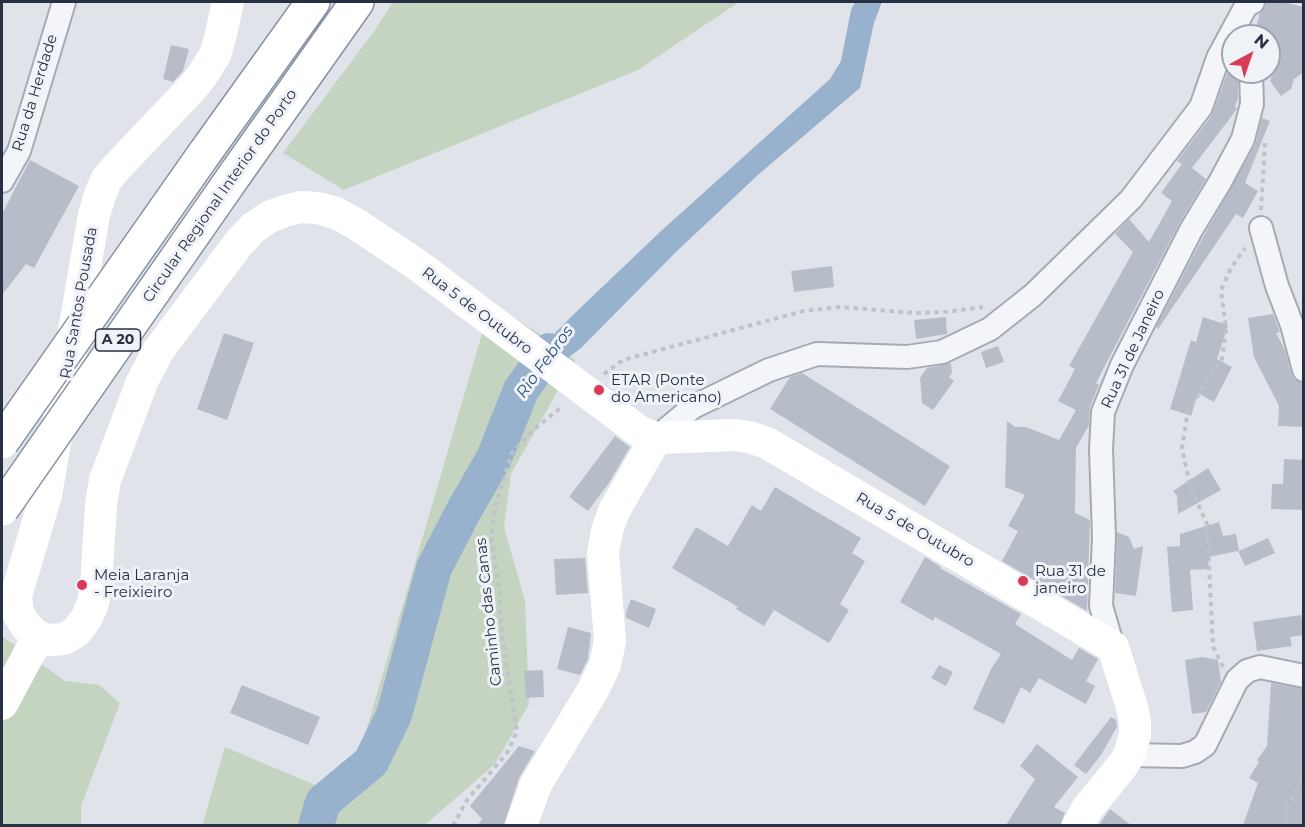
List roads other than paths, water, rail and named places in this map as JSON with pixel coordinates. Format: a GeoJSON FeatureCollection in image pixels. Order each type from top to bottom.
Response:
{"type":"FeatureCollection","features":[{"type":"Feature","properties":{"kind":"highway","name":"A 20"},"geometry":{"type":"LineString","coordinates":[[2,442],[313,2]]}},
{"type":"Feature","properties":{"kind":"highway","name":"Circular Regional Interior do Porto"},"geometry":{"type":"LineString","coordinates":[[2,509],[357,2]]}},
{"type":"Feature","properties":{"kind":"street","name":"Rua da Herdade"},"geometry":{"type":"LineString","coordinates":[[2,181],[19,151],[64,2]]}},
{"type":"Feature","properties":{"kind":"street","name":"Rua Santos Pousada"},"geometry":{"type":"LineString","coordinates":[[38,637],[26,626],[18,613],[16,596],[46,495],[94,215],[106,180],[203,74],[214,55],[220,38],[228,2]]}},
{"type":"Feature","properties":{"kind":"street"},"geometry":{"type":"LineString","coordinates":[[1248,24],[1249,4]]}},
{"type":"Feature","properties":{"kind":"street"},"geometry":{"type":"LineString","coordinates":[[521,825],[536,784],[593,690],[605,665],[610,641],[603,553],[607,531],[614,511],[656,438],[693,407],[769,370],[817,354],[907,357],[942,352],[990,328],[1033,295],[1131,199],[1169,152],[1201,107],[1218,58],[1249,4]]}},
{"type":"Feature","properties":{"kind":"street","name":"Rua 31 de Janeiro"},"geometry":{"type":"LineString","coordinates":[[1113,647],[1101,606],[1104,537],[1101,449],[1103,412],[1122,365],[1191,230],[1243,139],[1252,104],[1251,84]]}},
{"type":"Feature","properties":{"kind":"street","name":"Rua 5 de Outubro"},"geometry":{"type":"LineString","coordinates":[[38,637],[50,640],[64,639],[76,632],[86,619],[93,603],[100,512],[105,480],[147,371],[159,351],[239,243],[253,228],[269,218],[301,207],[318,208],[336,213],[356,224],[416,264],[640,432],[656,438],[735,435],[767,443],[1113,647]]}},
{"type":"Feature","properties":{"kind":"street"},"geometry":{"type":"LineString","coordinates":[[1261,228],[1304,370]]}},
{"type":"Feature","properties":{"kind":"street"},"geometry":{"type":"LineString","coordinates":[[2,704],[38,637]]}},
{"type":"Feature","properties":{"kind":"street"},"geometry":{"type":"LineString","coordinates":[[1078,825],[1087,809],[1123,765],[1135,735],[1135,722],[1113,647]]}},
{"type":"Feature","properties":{"kind":"street"},"geometry":{"type":"LineString","coordinates":[[1129,754],[1182,756],[1195,752],[1205,745],[1234,685],[1247,671],[1260,667],[1304,676]]}},
{"type":"Feature","properties":{"kind":"water"},"geometry":{"type":"Polygon","coordinates":[[[855,2],[882,2],[874,23],[860,88],[759,174],[677,251],[581,348],[530,387],[521,390],[520,382],[548,340],[661,231],[830,79],[841,61],[851,10],[855,2]]]}},
{"type":"Feature","properties":{"kind":"waterway","name":"Rio Febros"},"geometry":{"type":"LineString","coordinates":[[316,826],[323,802],[371,762],[394,715],[434,568],[494,458],[521,390],[549,351]]}},
{"type":"Feature","properties":{"kind":"place","name":"ETAR (Ponte do Americano)"},"geometry":{"type":"Point","coordinates":[599,390]}},
{"type":"Feature","properties":{"kind":"place","name":"Rua 31 de janeiro"},"geometry":{"type":"Point","coordinates":[1023,581]}},
{"type":"Feature","properties":{"kind":"place","name":"Meia Laranja - Freixieiro"},"geometry":{"type":"Point","coordinates":[82,585]}}]}
